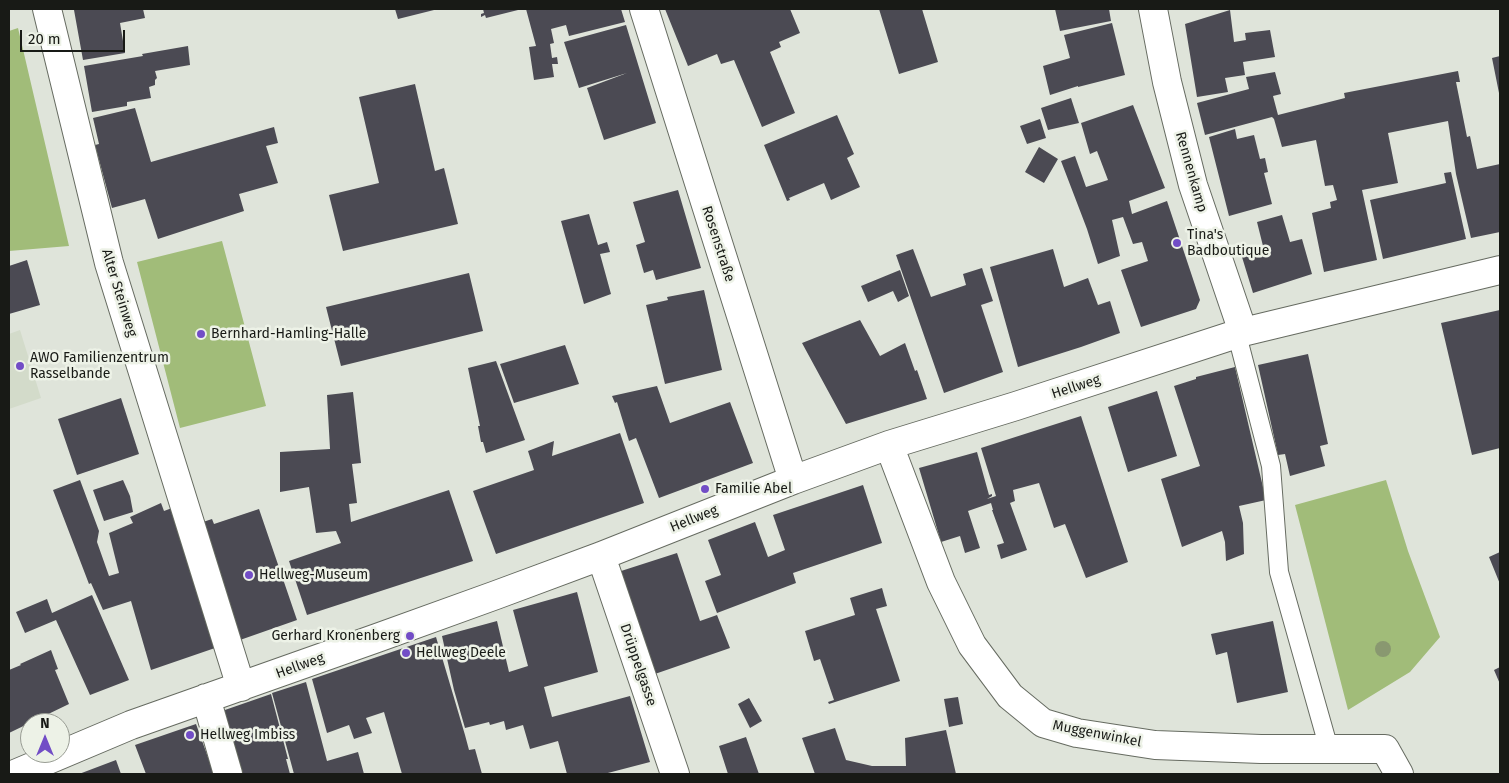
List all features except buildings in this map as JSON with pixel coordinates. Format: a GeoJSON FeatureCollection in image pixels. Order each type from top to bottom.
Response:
{"type":"FeatureCollection","features":[{"type":"Feature","properties":{"kind":"street","name":"Alter Steinweg"},"geometry":{"type":"LineString","coordinates":[[47,9],[109,263],[242,687]]}},
{"type":"Feature","properties":{"kind":"street","name":"Rosenstraße"},"geometry":{"type":"LineString","coordinates":[[644,9],[793,480]]}},
{"type":"Feature","properties":{"kind":"street","name":"Rennenkamp"},"geometry":{"type":"LineString","coordinates":[[1153,9],[1167,82],[1193,185],[1240,333]]}},
{"type":"Feature","properties":{"kind":"street","name":"Hellweg"},"geometry":{"type":"LineString","coordinates":[[25,772],[132,725],[242,687],[601,556],[793,480],[889,445],[1240,333],[1500,270]]}},
{"type":"Feature","properties":{"kind":"street","name":"Muggenwinkel"},"geometry":{"type":"LineString","coordinates":[[889,445],[941,582],[972,646],[1010,696],[1043,723],[1077,733],[1155,745],[1261,749],[1385,749],[1399,774]]}},
{"type":"Feature","properties":{"kind":"street","name":"Drüppelgasse"},"geometry":{"type":"LineString","coordinates":[[601,556],[674,774]]}},
{"type":"Feature","properties":{"kind":"street"},"geometry":{"type":"LineString","coordinates":[[206,698],[228,774]]}},
{"type":"Feature","properties":{"kind":"lane"},"geometry":{"type":"LineString","coordinates":[[1240,333],[1271,466],[1279,572],[1329,749]]}},
{"type":"Feature","properties":{"kind":"shaded area","name":"AWO Familienzentrum Rasselbande"},"geometry":{"type":"Polygon","coordinates":[[[20,330],[41,398],[9,409],[9,334],[20,330]]]}},
{"type":"Feature","properties":{"kind":"green space"},"geometry":{"type":"Polygon","coordinates":[[[18,28],[69,246],[9,251],[9,31],[18,28]]]}},
{"type":"Feature","properties":{"kind":"green space","name":"Bernhard-Hamling-Halle"},"geometry":{"type":"Polygon","coordinates":[[[222,241],[266,406],[180,428],[137,262],[222,241]]]}},
{"type":"Feature","properties":{"kind":"green space"},"geometry":{"type":"Polygon","coordinates":[[[1386,480],[1408,551],[1440,637],[1410,672],[1348,710],[1295,505],[1386,480]]]}},
{"type":"Feature","properties":{"kind":"place","name":"Tina's Badboutique"},"geometry":{"type":"Point","coordinates":[1177,243]}},
{"type":"Feature","properties":{"kind":"place","name":"Bernhard-Hamling-Halle"},"geometry":{"type":"Point","coordinates":[201,334]}},
{"type":"Feature","properties":{"kind":"place","name":"AWO Familienzentrum Rasselbande"},"geometry":{"type":"Point","coordinates":[20,366]}},
{"type":"Feature","properties":{"kind":"place","name":"Familie Abel"},"geometry":{"type":"Point","coordinates":[705,489]}},
{"type":"Feature","properties":{"kind":"place","name":"Hellweg-Museum"},"geometry":{"type":"Point","coordinates":[249,575]}},
{"type":"Feature","properties":{"kind":"place","name":"Gerhard Kronenberg"},"geometry":{"type":"Point","coordinates":[410,636]}},
{"type":"Feature","properties":{"kind":"place","name":"Hellweg Deele"},"geometry":{"type":"Point","coordinates":[406,653]}},
{"type":"Feature","properties":{"kind":"place","name":"Hellweg Imbiss"},"geometry":{"type":"Point","coordinates":[190,735]}}]}
